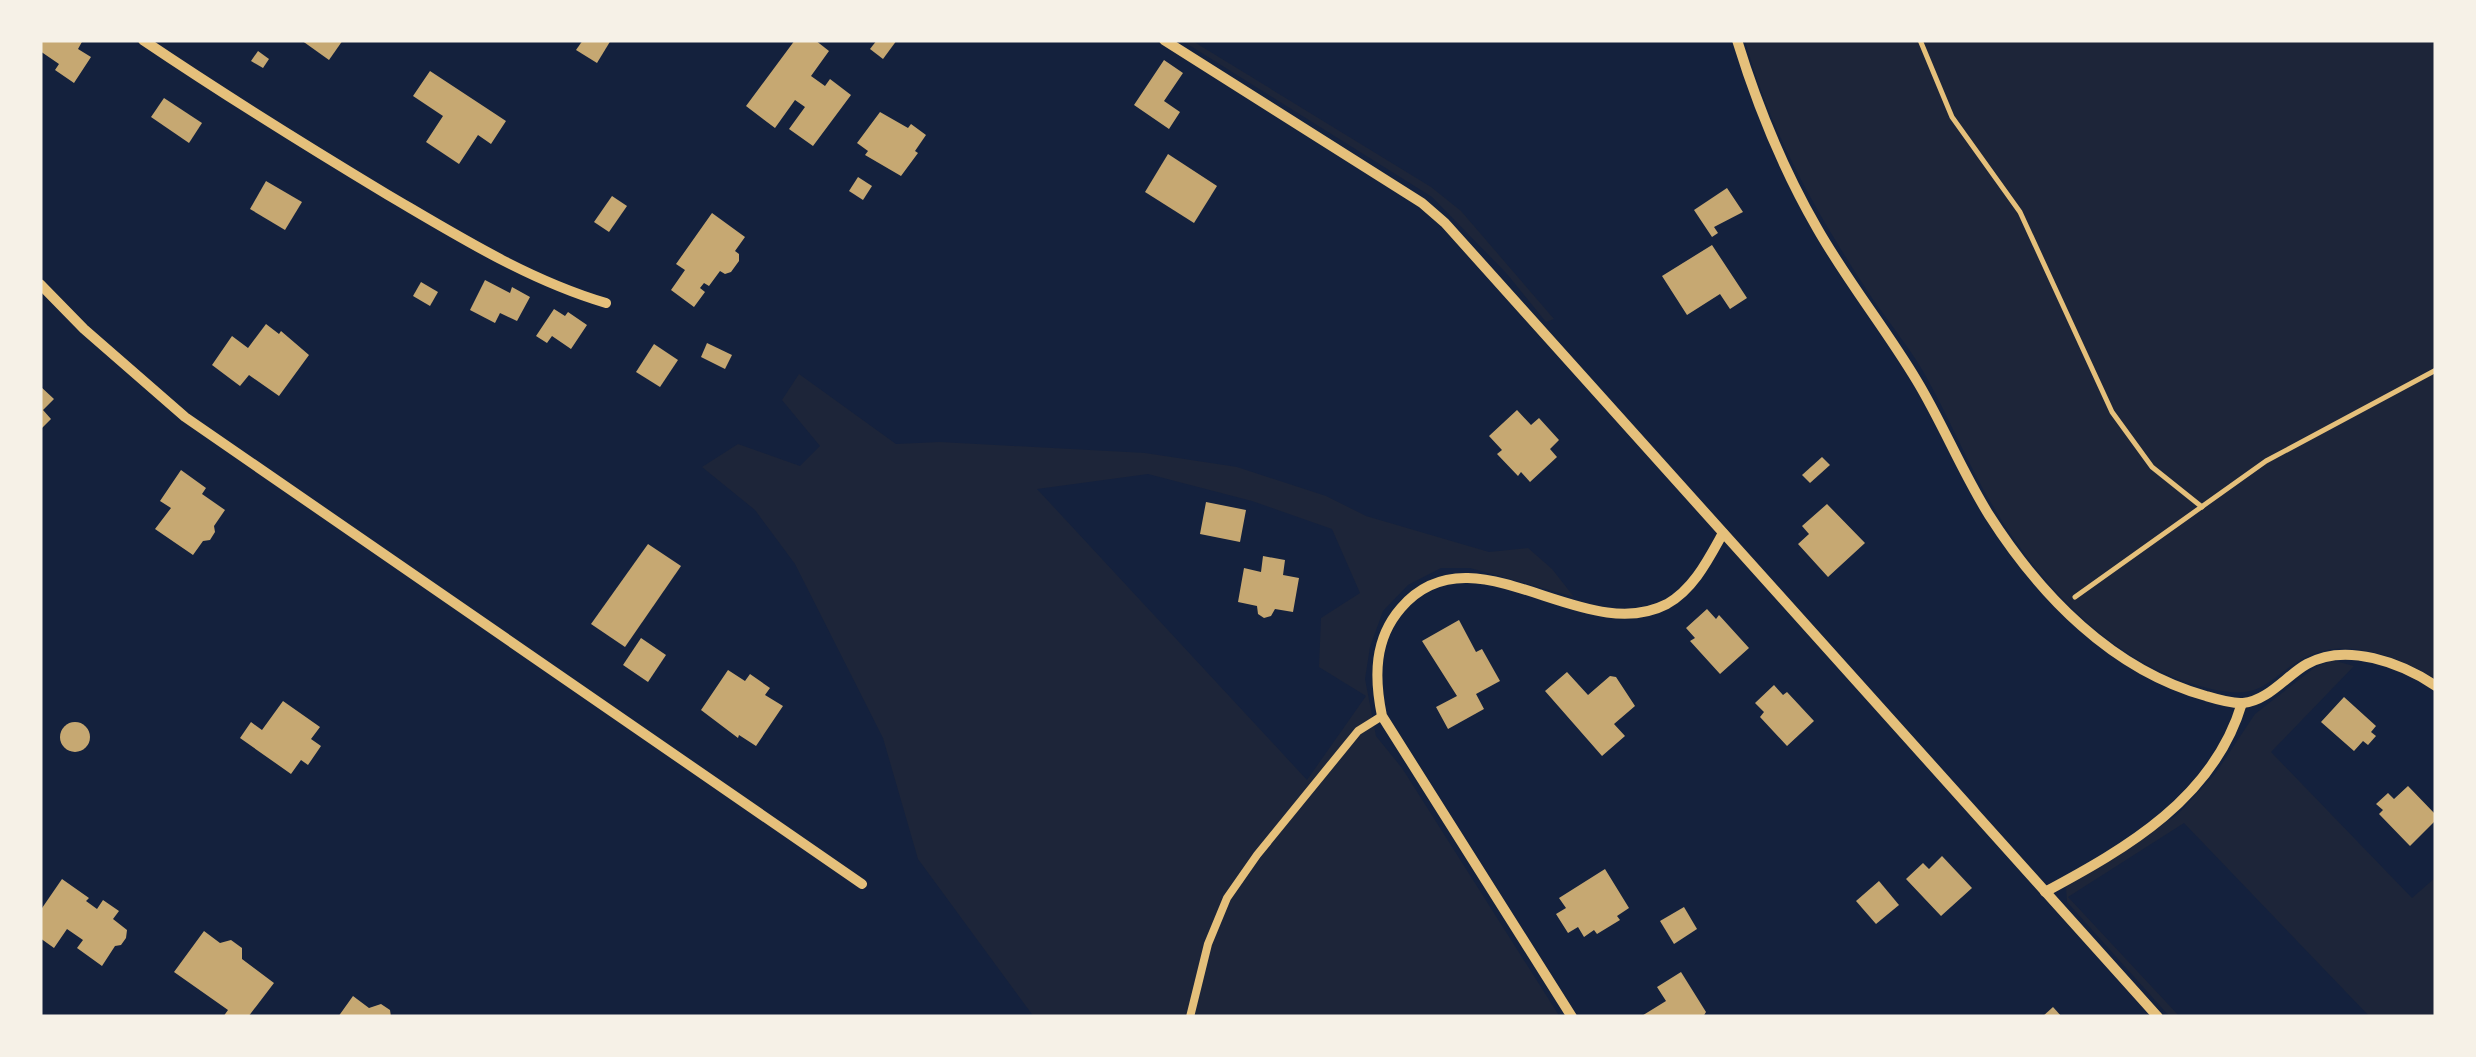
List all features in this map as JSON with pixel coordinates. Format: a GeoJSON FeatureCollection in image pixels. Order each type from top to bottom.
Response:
{"type":"FeatureCollection","features":[{"type":"Feature","properties":{"kind":"street"},"geometry":{"type":"LineString","coordinates":[[143,40],[210,86],[470,244],[564,291],[606,303]]}},
{"type":"Feature","properties":{"kind":"street"},"geometry":{"type":"LineString","coordinates":[[1164,40],[1433,213],[2158,1017]]}},
{"type":"Feature","properties":{"kind":"street"},"geometry":{"type":"LineString","coordinates":[[1737,40],[1785,168],[1818,230],[1916,379],[1989,514],[2033,574],[2108,649],[2140,669],[2206,696],[2242,704],[2260,697],[2308,664],[2340,654],[2392,664],[2436,686]]}},
{"type":"Feature","properties":{"kind":"street"},"geometry":{"type":"LineString","coordinates":[[40,284],[84,329],[185,418],[862,884]]}},
{"type":"Feature","properties":{"kind":"street"},"geometry":{"type":"LineString","coordinates":[[1572,1017],[1382,716],[1376,684],[1380,647],[1392,618],[1414,592],[1439,578],[1470,576],[1624,616],[1667,604],[1692,583],[1724,532]]}},
{"type":"Feature","properties":{"kind":"street"},"geometry":{"type":"LineString","coordinates":[[2045,892],[2093,866],[2165,816],[2200,784],[2234,732],[2242,704]]}},
{"type":"Feature","properties":{"kind":"lane"},"geometry":{"type":"LineString","coordinates":[[1190,1017],[1208,944],[1227,898],[1256,855],[1358,732],[1382,716]]}},
{"type":"Feature","properties":{"kind":"path"},"geometry":{"type":"LineString","coordinates":[[1920,40],[1952,117],[2020,212],[2112,412],[2152,467],[2202,506]]}},
{"type":"Feature","properties":{"kind":"path"},"geometry":{"type":"LineString","coordinates":[[2062,606],[2266,462],[2436,370]]}},
{"type":"Feature","properties":{"kind":"shaded area"},"geometry":{"type":"Polygon","coordinates":[[[1181,40],[1191,40],[1431,187],[1461,211],[1554,319],[1546,322],[1507,274],[1432,197],[1181,40]]]}},
{"type":"Feature","properties":{"kind":"shaded area"},"geometry":{"type":"Polygon","coordinates":[[[1745,40],[2436,40],[2436,679],[2390,657],[2339,649],[2306,657],[2254,690],[2211,689],[2144,663],[2085,620],[2013,538],[1924,373],[1833,237],[1782,141],[1745,40]]]}},
{"type":"Feature","properties":{"kind":"shaded area"},"geometry":{"type":"Polygon","coordinates":[[[799,374],[896,444],[940,442],[1145,453],[1237,467],[1326,496],[1366,516],[1489,552],[1528,548],[1552,569],[1574,597],[1470,568],[1441,568],[1408,585],[1383,611],[1370,647],[1365,679],[1376,736],[1402,768],[1560,1017],[1034,1017],[918,859],[883,738],[795,564],[755,510],[702,467],[738,444],[800,466],[820,446],[782,400],[799,374]],[[1148,474],[1037,489],[1307,780],[1366,696],[1319,667],[1321,618],[1360,593],[1332,529],[1252,501],[1148,474]]]}},
{"type":"Feature","properties":{"kind":"shaded area"},"geometry":{"type":"Polygon","coordinates":[[[2332,660],[2354,666],[2271,752],[2412,898],[2436,877],[2436,1017],[2370,1017],[2184,823],[2068,897],[2180,1017],[2170,1017],[2067,902],[2066,887],[2177,815],[2215,774],[2255,714],[2314,668],[2332,660]]]}},
{"type":"Feature","properties":{"kind":"building"},"geometry":{"type":"Polygon","coordinates":[[[40,40],[83,40],[78,49],[91,57],[74,83],[55,70],[59,64],[40,51],[40,40]]]}},
{"type":"Feature","properties":{"kind":"building"},"geometry":{"type":"Polygon","coordinates":[[[301,40],[343,40],[329,60],[301,40]]]}},
{"type":"Feature","properties":{"kind":"building"},"geometry":{"type":"Polygon","coordinates":[[[583,40],[611,40],[597,63],[576,50],[583,40]]]}},
{"type":"Feature","properties":{"kind":"building"},"geometry":{"type":"Polygon","coordinates":[[[795,40],[815,40],[829,51],[811,76],[825,86],[830,79],[851,95],[813,146],[789,129],[805,107],[795,100],[775,128],[746,106],[795,40]]]}},
{"type":"Feature","properties":{"kind":"building"},"geometry":{"type":"Polygon","coordinates":[[[877,40],[897,40],[883,59],[870,49],[877,40]]]}},
{"type":"Feature","properties":{"kind":"building"},"geometry":{"type":"Polygon","coordinates":[[[258,51],[269,59],[263,68],[251,61],[258,51]]]}},
{"type":"Feature","properties":{"kind":"building"},"geometry":{"type":"Polygon","coordinates":[[[1164,60],[1183,73],[1164,101],[1180,112],[1169,129],[1134,105],[1164,60]]]}},
{"type":"Feature","properties":{"kind":"building"},"geometry":{"type":"Polygon","coordinates":[[[430,71],[506,121],[491,144],[478,135],[459,164],[426,142],[443,116],[413,96],[430,71]]]}},
{"type":"Feature","properties":{"kind":"building"},"geometry":{"type":"Polygon","coordinates":[[[164,98],[202,123],[189,143],[151,117],[164,98]]]}},
{"type":"Feature","properties":{"kind":"building"},"geometry":{"type":"Polygon","coordinates":[[[880,112],[908,128],[911,124],[926,135],[901,176],[865,155],[868,151],[857,143],[880,112]]]}},
{"type":"Feature","properties":{"kind":"building"},"geometry":{"type":"Polygon","coordinates":[[[1168,154],[1217,186],[1194,223],[1145,192],[1168,154]]]}},
{"type":"Feature","properties":{"kind":"building"},"geometry":{"type":"Polygon","coordinates":[[[858,177],[872,186],[863,200],[849,191],[858,177]]]}},
{"type":"Feature","properties":{"kind":"building"},"geometry":{"type":"Polygon","coordinates":[[[266,181],[302,202],[285,230],[250,209],[266,181]]]}},
{"type":"Feature","properties":{"kind":"building"},"geometry":{"type":"Polygon","coordinates":[[[1727,188],[1743,212],[1714,227],[1718,233],[1712,237],[1694,210],[1727,188]]]}},
{"type":"Feature","properties":{"kind":"building"},"geometry":{"type":"Polygon","coordinates":[[[612,196],[627,206],[609,232],[594,222],[612,196]]]}},
{"type":"Feature","properties":{"kind":"building"},"geometry":{"type":"Polygon","coordinates":[[[712,213],[745,237],[735,251],[739,261],[731,272],[720,271],[709,286],[704,283],[700,288],[705,292],[694,307],[671,290],[685,270],[676,264],[712,213]]]}},
{"type":"Feature","properties":{"kind":"building"},"geometry":{"type":"Polygon","coordinates":[[[1712,245],[1747,298],[1730,309],[1720,294],[1687,315],[1662,276],[1712,245]]]}},
{"type":"Feature","properties":{"kind":"building"},"geometry":{"type":"Polygon","coordinates":[[[485,280],[510,293],[512,287],[530,297],[517,321],[500,313],[495,323],[470,310],[485,280]]]}},
{"type":"Feature","properties":{"kind":"building"},"geometry":{"type":"Polygon","coordinates":[[[421,282],[438,292],[430,306],[413,296],[421,282]]]}},
{"type":"Feature","properties":{"kind":"building"},"geometry":{"type":"Polygon","coordinates":[[[554,309],[565,316],[568,312],[587,325],[571,349],[552,336],[547,343],[536,336],[554,309]]]}},
{"type":"Feature","properties":{"kind":"building"},"geometry":{"type":"Polygon","coordinates":[[[266,324],[279,334],[281,331],[309,355],[279,396],[249,375],[240,386],[212,365],[232,336],[248,348],[266,324]]]}},
{"type":"Feature","properties":{"kind":"building"},"geometry":{"type":"Polygon","coordinates":[[[707,343],[732,355],[725,369],[701,357],[707,343]]]}},
{"type":"Feature","properties":{"kind":"building"},"geometry":{"type":"Polygon","coordinates":[[[654,344],[678,360],[660,387],[636,372],[654,344]]]}},
{"type":"Feature","properties":{"kind":"building"},"geometry":{"type":"Polygon","coordinates":[[[40,386],[54,399],[43,410],[51,419],[40,430],[40,386]]]}},
{"type":"Feature","properties":{"kind":"building"},"geometry":{"type":"Polygon","coordinates":[[[1517,410],[1531,425],[1539,418],[1559,440],[1550,449],[1557,457],[1530,482],[1521,472],[1518,476],[1497,454],[1502,450],[1489,436],[1517,410]]]}},
{"type":"Feature","properties":{"kind":"building"},"geometry":{"type":"Polygon","coordinates":[[[1822,457],[1830,465],[1810,483],[1802,475],[1822,457]]]}},
{"type":"Feature","properties":{"kind":"building"},"geometry":{"type":"Polygon","coordinates":[[[181,470],[206,488],[202,494],[225,510],[210,540],[203,541],[193,555],[155,529],[171,508],[160,501],[181,470]]]}},
{"type":"Feature","properties":{"kind":"building"},"geometry":{"type":"Polygon","coordinates":[[[1206,502],[1246,510],[1240,542],[1200,534],[1206,502]]]}},
{"type":"Feature","properties":{"kind":"building"},"geometry":{"type":"Polygon","coordinates":[[[1827,504],[1865,543],[1828,577],[1798,544],[1809,534],[1802,526],[1827,504]]]}},
{"type":"Feature","properties":{"kind":"building"},"geometry":{"type":"Polygon","coordinates":[[[648,544],[681,566],[625,647],[591,624],[648,544]]]}},
{"type":"Feature","properties":{"kind":"building"},"geometry":{"type":"Polygon","coordinates":[[[1263,556],[1285,560],[1283,575],[1299,578],[1293,612],[1275,609],[1264,618],[1258,614],[1257,606],[1238,602],[1244,568],[1261,572],[1263,556]]]}},
{"type":"Feature","properties":{"kind":"building"},"geometry":{"type":"Polygon","coordinates":[[[1707,609],[1716,619],[1719,615],[1749,648],[1720,674],[1690,641],[1695,638],[1686,628],[1707,609]]]}},
{"type":"Feature","properties":{"kind":"building"},"geometry":{"type":"Polygon","coordinates":[[[1459,620],[1476,652],[1482,649],[1500,681],[1476,694],[1484,709],[1448,729],[1436,707],[1457,696],[1422,641],[1459,620]]]}},
{"type":"Feature","properties":{"kind":"building"},"geometry":{"type":"Polygon","coordinates":[[[641,638],[666,655],[648,682],[623,665],[641,638]]]}},
{"type":"Feature","properties":{"kind":"building"},"geometry":{"type":"Polygon","coordinates":[[[728,670],[745,681],[750,674],[770,688],[765,695],[783,706],[756,746],[739,735],[738,738],[701,710],[728,670]]]}},
{"type":"Feature","properties":{"kind":"building"},"geometry":{"type":"Polygon","coordinates":[[[1567,672],[1588,695],[1610,676],[1616,677],[1635,706],[1614,724],[1625,736],[1602,756],[1545,691],[1567,672]]]}},
{"type":"Feature","properties":{"kind":"building"},"geometry":{"type":"Polygon","coordinates":[[[1774,685],[1783,695],[1787,692],[1814,721],[1787,746],[1760,717],[1764,712],[1755,703],[1774,685]]]}},
{"type":"Feature","properties":{"kind":"building"},"geometry":{"type":"Polygon","coordinates":[[[2344,697],[2376,726],[2371,732],[2376,736],[2368,745],[2363,741],[2354,751],[2321,722],[2344,697]]]}},
{"type":"Feature","properties":{"kind":"building"},"geometry":{"type":"Polygon","coordinates":[[[283,701],[320,727],[311,739],[321,746],[308,765],[301,760],[291,774],[240,738],[251,722],[262,730],[283,701]]]}},
{"type":"Feature","properties":{"kind":"building"},"geometry":{"type":"Polygon","coordinates":[[[75,722],[89,731],[90,737],[81,751],[75,752],[61,743],[60,737],[69,723],[75,722]]]}},
{"type":"Feature","properties":{"kind":"building"},"geometry":{"type":"Polygon","coordinates":[[[2408,786],[2436,815],[2436,820],[2410,846],[2379,814],[2383,810],[2376,804],[2388,793],[2394,799],[2408,786]]]}},
{"type":"Feature","properties":{"kind":"building"},"geometry":{"type":"Polygon","coordinates":[[[1942,856],[1972,888],[1941,916],[1906,879],[1923,863],[1929,869],[1942,856]]]}},
{"type":"Feature","properties":{"kind":"building"},"geometry":{"type":"Polygon","coordinates":[[[1605,869],[1629,908],[1617,916],[1620,920],[1597,934],[1594,930],[1584,937],[1578,927],[1568,933],[1556,914],[1566,908],[1559,898],[1605,869]]]}},
{"type":"Feature","properties":{"kind":"building"},"geometry":{"type":"Polygon","coordinates":[[[62,879],[89,898],[86,901],[97,909],[103,900],[119,911],[113,919],[127,930],[126,938],[115,946],[102,966],[77,948],[83,940],[67,929],[54,948],[40,938],[40,911],[62,879]]]}},
{"type":"Feature","properties":{"kind":"building"},"geometry":{"type":"Polygon","coordinates":[[[1879,881],[1899,905],[1876,924],[1856,901],[1879,881]]]}},
{"type":"Feature","properties":{"kind":"building"},"geometry":{"type":"Polygon","coordinates":[[[1684,907],[1697,929],[1674,944],[1660,921],[1684,907]]]}},
{"type":"Feature","properties":{"kind":"building"},"geometry":{"type":"Polygon","coordinates":[[[204,931],[220,943],[231,940],[242,948],[242,959],[274,983],[248,1017],[223,1017],[228,1010],[174,972],[204,931]]]}},
{"type":"Feature","properties":{"kind":"building"},"geometry":{"type":"Polygon","coordinates":[[[1681,972],[1706,1012],[1703,1017],[1640,1017],[1666,1001],[1657,987],[1681,972]]]}},
{"type":"Feature","properties":{"kind":"building"},"geometry":{"type":"Polygon","coordinates":[[[353,996],[369,1008],[381,1004],[390,1010],[391,1017],[338,1017],[353,996]]]}},
{"type":"Feature","properties":{"kind":"building"},"geometry":{"type":"Polygon","coordinates":[[[2053,1007],[2062,1017],[2042,1017],[2053,1007]]]}}]}
